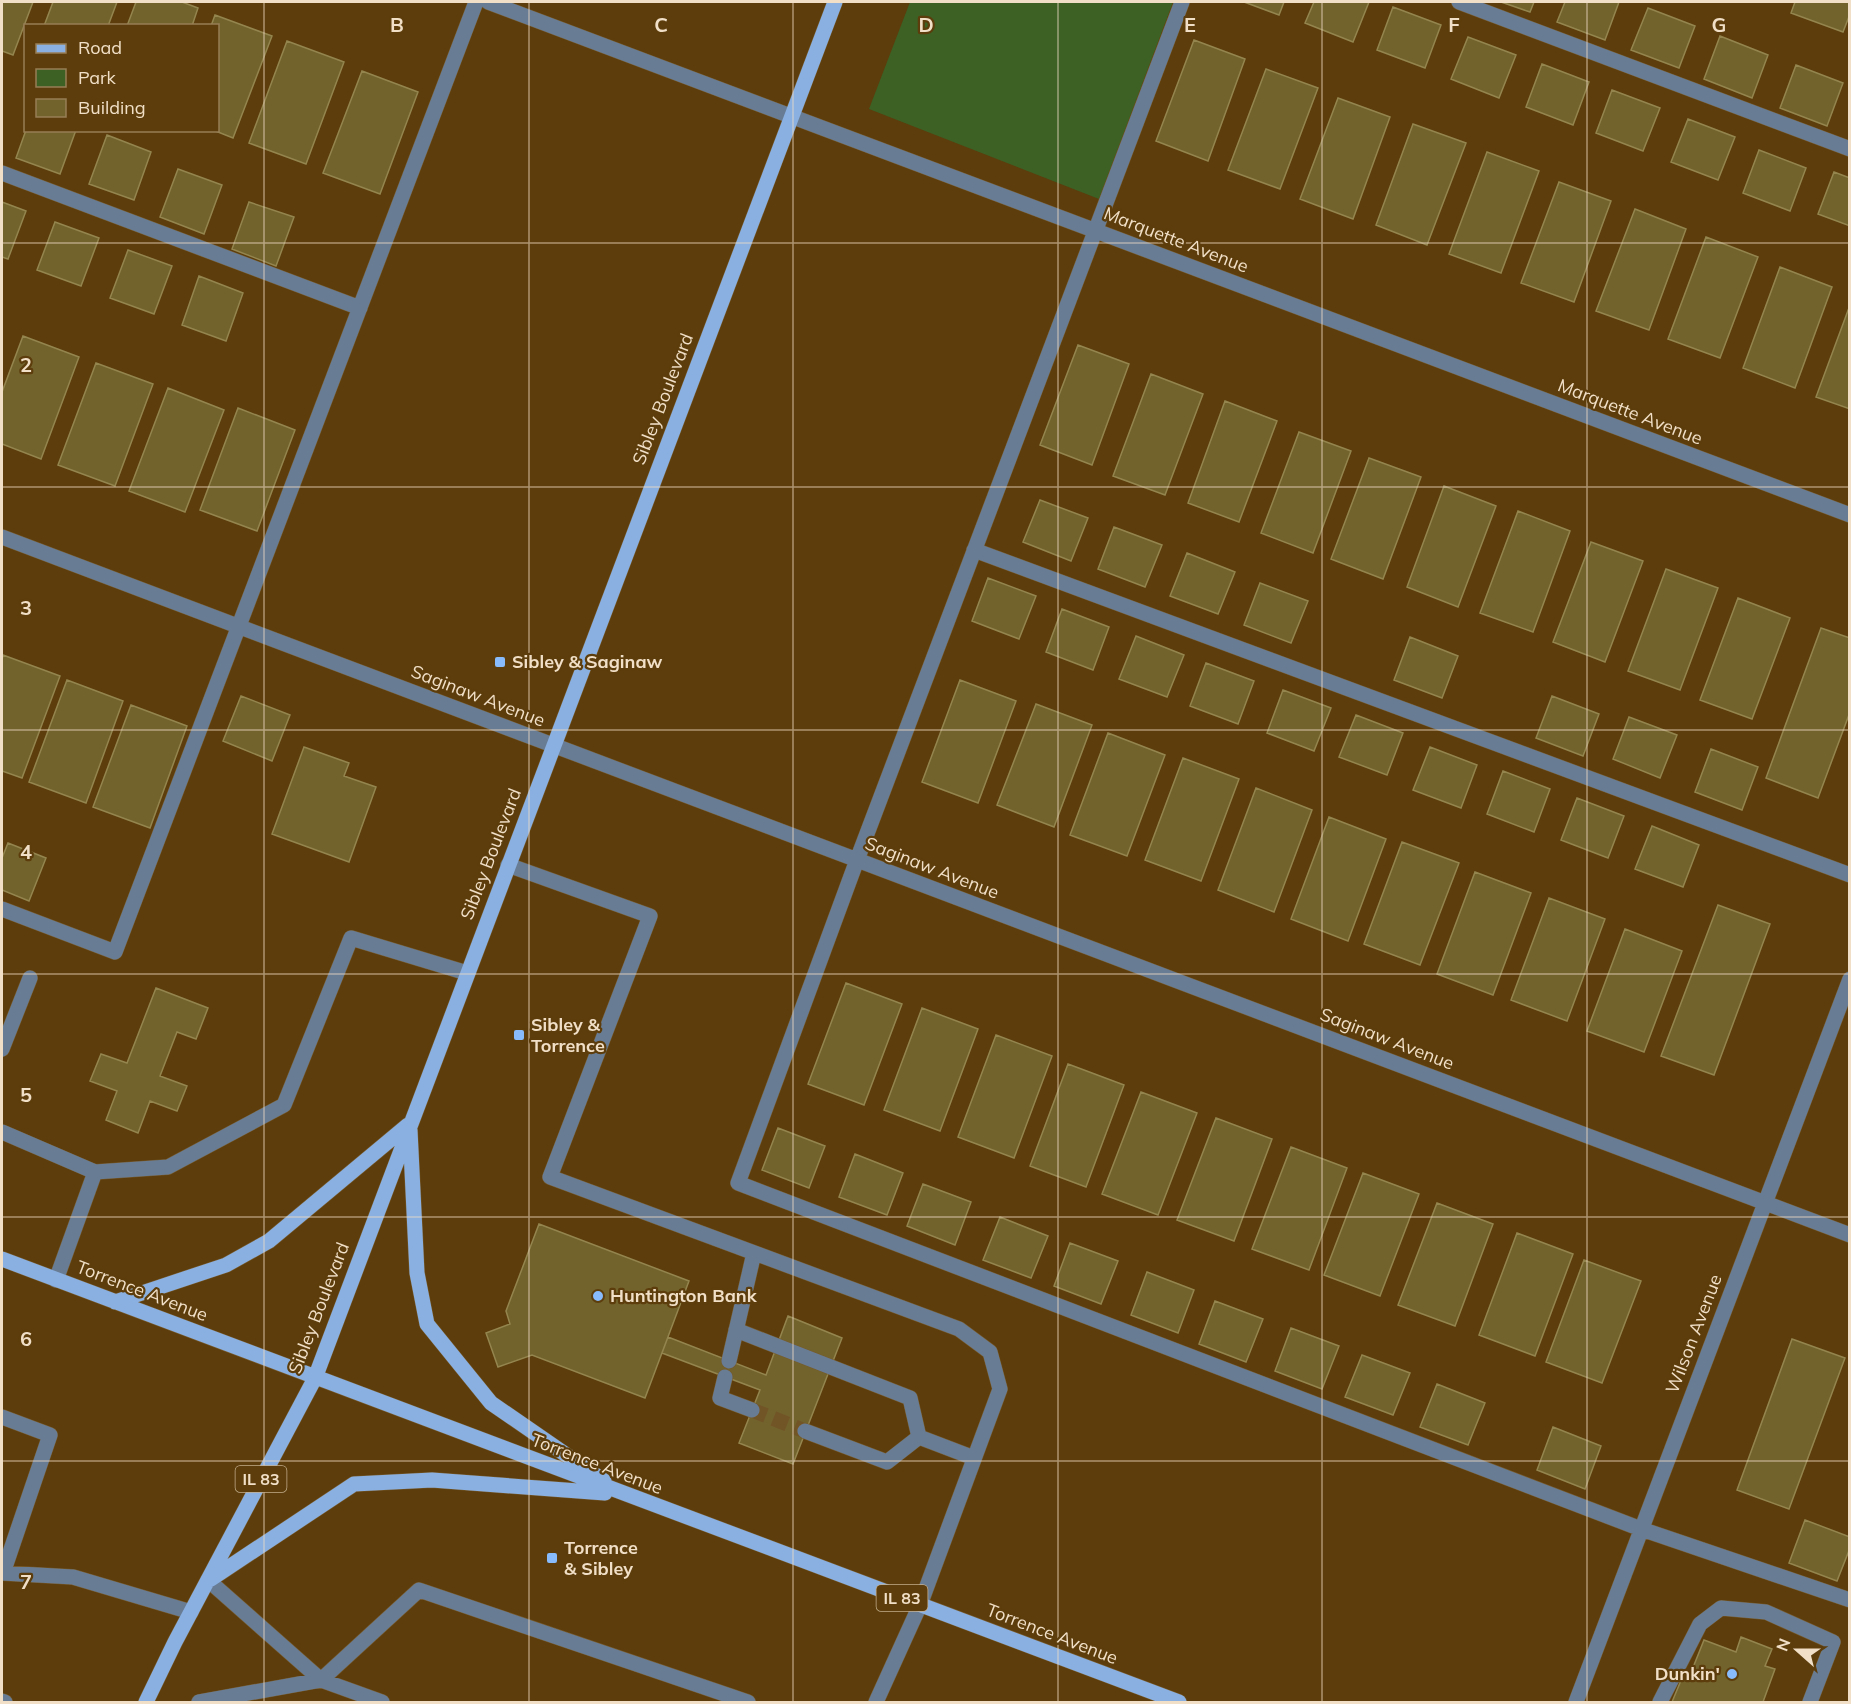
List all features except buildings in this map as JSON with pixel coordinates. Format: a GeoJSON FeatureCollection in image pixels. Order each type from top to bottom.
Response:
{"type":"FeatureCollection","features":[{"type":"Feature","properties":{"kind":"main road","name":"Sibley Boulevard"},"geometry":{"type":"LineString","coordinates":[[146,1702],[315,1378],[835,2]]}},
{"type":"Feature","properties":{"kind":"main road"},"geometry":{"type":"LineString","coordinates":[[115,1302],[226,1265],[269,1241],[410,1124]]}},
{"type":"Feature","properties":{"kind":"main road"},"geometry":{"type":"LineString","coordinates":[[410,1124],[417,1273],[427,1324],[491,1402],[624,1495]]}},
{"type":"Feature","properties":{"kind":"main road","name":"Torrence Avenue"},"geometry":{"type":"LineString","coordinates":[[2,1259],[1179,1702]]}},
{"type":"Feature","properties":{"kind":"main road"},"geometry":{"type":"LineString","coordinates":[[208,1580],[354,1484],[432,1480],[624,1495]]}},
{"type":"Feature","properties":{"kind":"street"},"geometry":{"type":"LineString","coordinates":[[2,909],[115,952],[476,2]]}},
{"type":"Feature","properties":{"kind":"street","name":"Marquette Avenue"},"geometry":{"type":"LineString","coordinates":[[488,2],[1850,515]]}},
{"type":"Feature","properties":{"kind":"street"},"geometry":{"type":"LineString","coordinates":[[1182,2],[857,860],[738,1184],[1641,1529],[1850,1600]]}},
{"type":"Feature","properties":{"kind":"street"},"geometry":{"type":"LineString","coordinates":[[1459,2],[1850,149]]}},
{"type":"Feature","properties":{"kind":"street"},"geometry":{"type":"LineString","coordinates":[[2,173],[360,308]]}},
{"type":"Feature","properties":{"kind":"street","name":"Saginaw Avenue"},"geometry":{"type":"LineString","coordinates":[[2,537],[1850,1235]]}},
{"type":"Feature","properties":{"kind":"street"},"geometry":{"type":"LineString","coordinates":[[974,550],[1850,875]]}},
{"type":"Feature","properties":{"kind":"street"},"geometry":{"type":"LineString","coordinates":[[508,866],[650,916],[550,1177],[959,1329],[990,1352],[1000,1389],[921,1605],[876,1702]]}},
{"type":"Feature","properties":{"kind":"street"},"geometry":{"type":"LineString","coordinates":[[2,1132],[95,1172],[168,1167],[284,1105],[351,939],[467,973]]}},
{"type":"Feature","properties":{"kind":"street"},"geometry":{"type":"LineString","coordinates":[[2,1049],[30,978]]}},
{"type":"Feature","properties":{"kind":"street","name":"Wilson Avenue"},"geometry":{"type":"LineString","coordinates":[[1576,1702],[1850,980]]}},
{"type":"Feature","properties":{"kind":"street"},"geometry":{"type":"LineString","coordinates":[[56,1280],[95,1172]]}},
{"type":"Feature","properties":{"kind":"street"},"geometry":{"type":"LineString","coordinates":[[729,1361],[754,1253]]}},
{"type":"Feature","properties":{"kind":"street"},"geometry":{"type":"LineString","coordinates":[[736,1330],[910,1398],[920,1437]]}},
{"type":"Feature","properties":{"kind":"street"},"geometry":{"type":"LineString","coordinates":[[725,1377],[720,1398],[752,1410]]}},
{"type":"Feature","properties":{"kind":"street"},"geometry":{"type":"LineString","coordinates":[[2,1417],[50,1435],[2,1572],[73,1577],[191,1612]]}},
{"type":"Feature","properties":{"kind":"street"},"geometry":{"type":"LineString","coordinates":[[806,1431],[887,1462],[920,1437]]}},
{"type":"Feature","properties":{"kind":"street"},"geometry":{"type":"LineString","coordinates":[[920,1437],[974,1458]]}},
{"type":"Feature","properties":{"kind":"street"},"geometry":{"type":"LineString","coordinates":[[208,1580],[321,1680],[382,1702]]}},
{"type":"Feature","properties":{"kind":"street"},"geometry":{"type":"LineString","coordinates":[[199,1702],[321,1680],[418,1590],[748,1702]]}},
{"type":"Feature","properties":{"kind":"street"},"geometry":{"type":"LineString","coordinates":[[1660,1702],[1700,1624],[1721,1608],[1766,1612],[1833,1642],[1810,1702]]}},
{"type":"Feature","properties":{"kind":"green space"},"geometry":{"type":"Polygon","coordinates":[[[910,2],[1173,2],[1099,199],[869,109],[910,2]]]}},
{"type":"Feature","properties":{"kind":"tunnel"},"geometry":{"type":"LineString","coordinates":[[752,1410],[805,1431]]}},
{"type":"Feature","properties":{"kind":"place","name":"Sibley & Saginaw"},"geometry":{"type":"Point","coordinates":[500,662]}},
{"type":"Feature","properties":{"kind":"place","name":"Sibley & Torrence"},"geometry":{"type":"Point","coordinates":[519,1035]}},
{"type":"Feature","properties":{"kind":"place","name":"Huntington Bank"},"geometry":{"type":"Point","coordinates":[598,1296]}},
{"type":"Feature","properties":{"kind":"place","name":"Torrence & Sibley"},"geometry":{"type":"Point","coordinates":[552,1558]}},
{"type":"Feature","properties":{"kind":"place","name":"Dunkin'"},"geometry":{"type":"Point","coordinates":[1732,1674]}}]}
